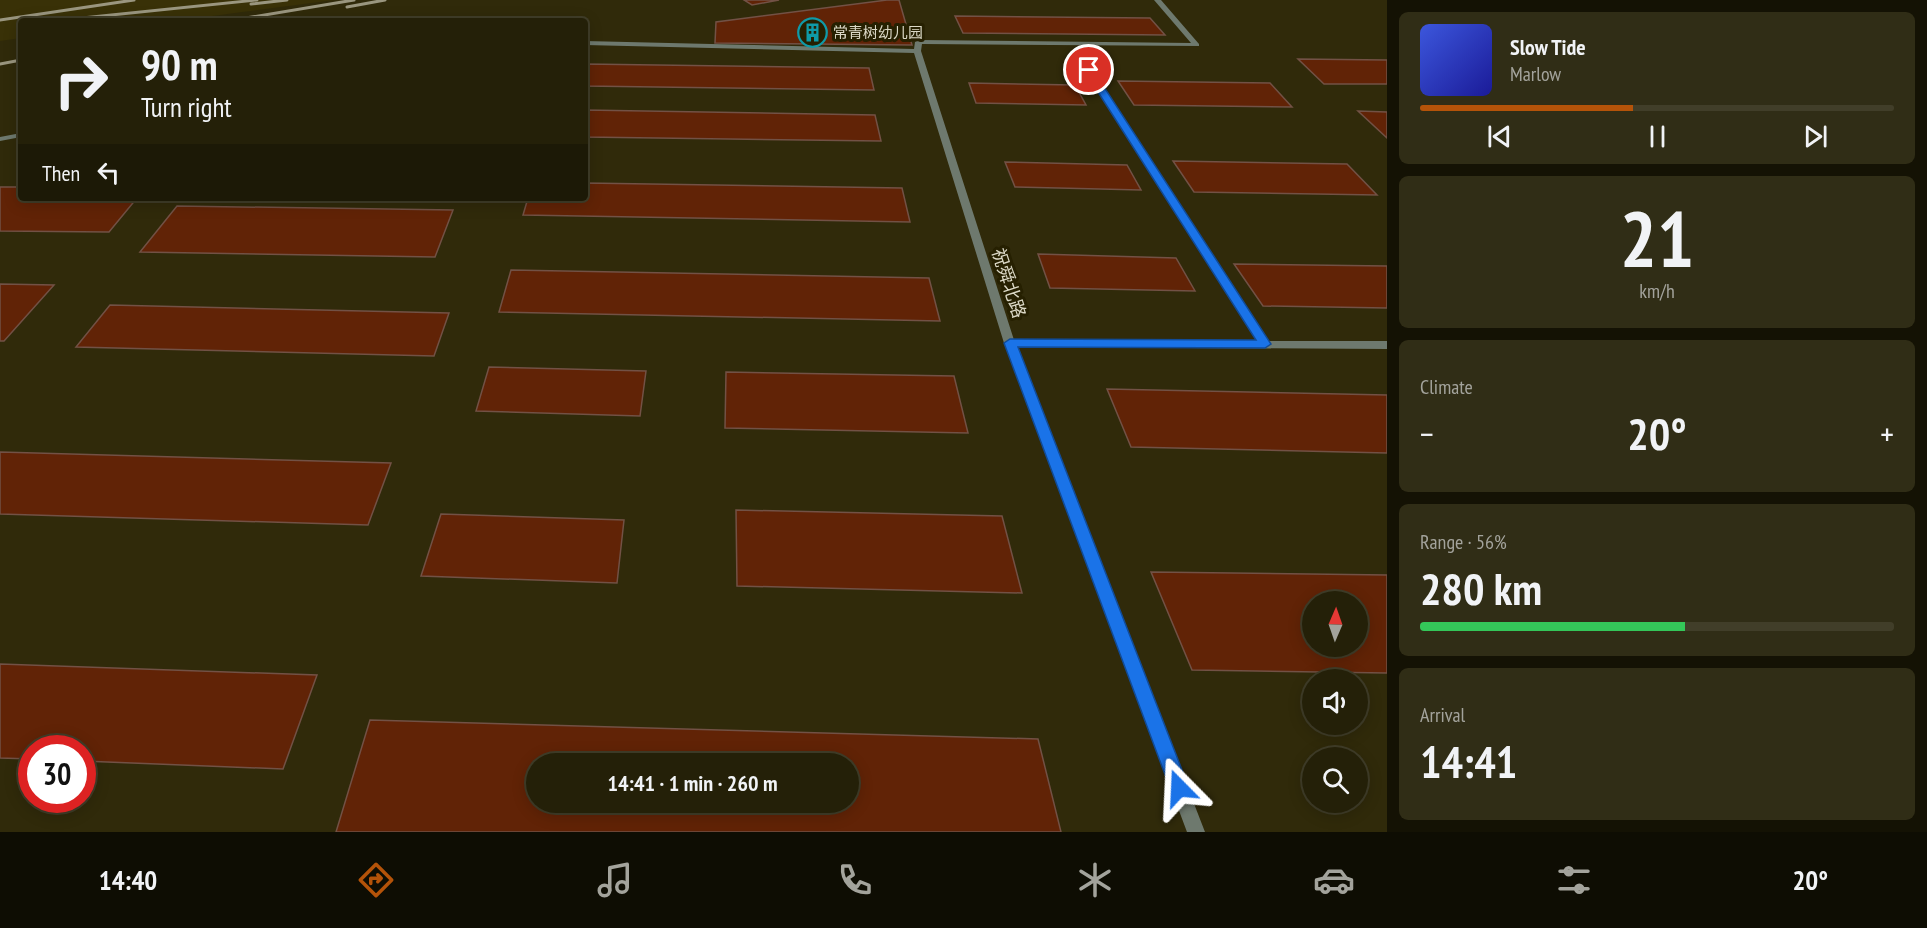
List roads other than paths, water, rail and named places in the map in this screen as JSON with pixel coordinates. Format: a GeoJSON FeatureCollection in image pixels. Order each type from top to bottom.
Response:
{"type":"FeatureCollection","features":[{"type":"Feature","properties":{"kind":"street"},"geometry":{"type":"LineString","coordinates":[[588,43],[917,51],[919,42],[1197,45],[1157,0]]}},
{"type":"Feature","properties":{"kind":"street","name":"祝舜北路"},"geometry":{"type":"LineString","coordinates":[[917,51],[1010,343],[1196,832]]}},
{"type":"Feature","properties":{"kind":"street"},"geometry":{"type":"LineString","coordinates":[[1089,70],[1265,344]]}},
{"type":"Feature","properties":{"kind":"street"},"geometry":{"type":"LineString","coordinates":[[0,139],[18,136]]}},
{"type":"Feature","properties":{"kind":"street"},"geometry":{"type":"LineString","coordinates":[[1010,343],[1387,345]]}},
{"type":"Feature","properties":{"kind":"railway"},"geometry":{"type":"LineString","coordinates":[[0,20],[134,0]]}},
{"type":"Feature","properties":{"kind":"railway"},"geometry":{"type":"LineString","coordinates":[[82,18],[257,0]]}},
{"type":"Feature","properties":{"kind":"railway"},"geometry":{"type":"LineString","coordinates":[[251,4],[287,0]]}},
{"type":"Feature","properties":{"kind":"railway"},"geometry":{"type":"LineString","coordinates":[[246,18],[354,0]]}},
{"type":"Feature","properties":{"kind":"railway"},"geometry":{"type":"LineString","coordinates":[[347,7],[385,0]]}},
{"type":"Feature","properties":{"kind":"railway"},"geometry":{"type":"LineString","coordinates":[[0,64],[18,61]]}},
{"type":"Feature","properties":{"kind":"place","name":"常青树幼儿园"},"geometry":{"type":"Point","coordinates":[812,32]}}]}
